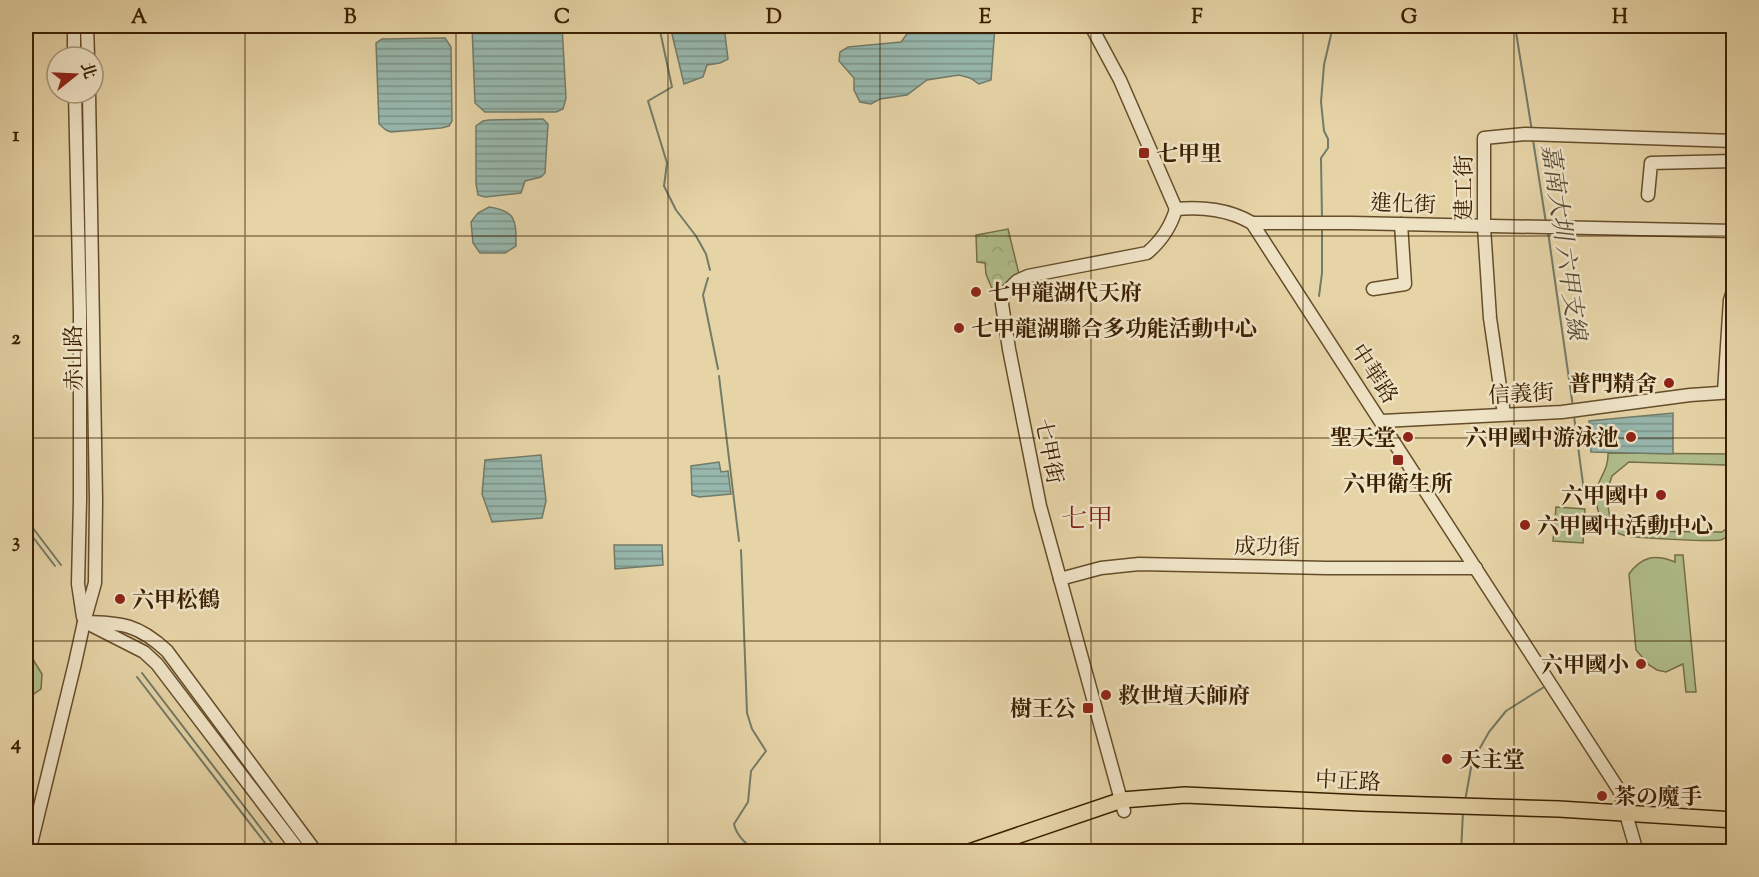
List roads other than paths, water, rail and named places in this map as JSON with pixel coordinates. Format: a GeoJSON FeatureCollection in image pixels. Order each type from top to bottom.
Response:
{"type":"FeatureCollection","features":[{"type":"Feature","properties":{"kind":"main road","name":"中正路"},"geometry":{"type":"LineString","coordinates":[[969,852],[1123,806],[1186,803],[1734,820]]}},
{"type":"Feature","properties":{"kind":"main road","name":"中正路"},"geometry":{"type":"LineString","coordinates":[[1000,852],[1123,806]]}},
{"type":"Feature","properties":{"kind":"main road","name":"中正路"},"geometry":{"type":"LineString","coordinates":[[1626,817],[1734,829]]}},
{"type":"Feature","properties":{"kind":"street"},"geometry":{"type":"LineString","coordinates":[[74,26],[74,45]]}},
{"type":"Feature","properties":{"kind":"street"},"geometry":{"type":"LineString","coordinates":[[87,26],[88,45]]}},
{"type":"Feature","properties":{"kind":"street"},"geometry":{"type":"LineString","coordinates":[[1091,26],[1120,80],[1176,209],[1225,211],[1252,223]]}},
{"type":"Feature","properties":{"kind":"street","name":"赤山路"},"geometry":{"type":"LineString","coordinates":[[75,105],[80,336],[78,584],[84,622]]}},
{"type":"Feature","properties":{"kind":"street","name":"赤山路"},"geometry":{"type":"LineString","coordinates":[[84,622],[95,584],[96,500],[88,105]]}},
{"type":"Feature","properties":{"kind":"street","name":"建工街"},"geometry":{"type":"LineString","coordinates":[[1504,414],[1490,318],[1484,227],[1484,138],[1532,135],[1734,141]]}},
{"type":"Feature","properties":{"kind":"street"},"geometry":{"type":"LineString","coordinates":[[1648,195],[1651,163],[1734,161]]}},
{"type":"Feature","properties":{"kind":"street","name":"七甲街"},"geometry":{"type":"LineString","coordinates":[[1123,806],[1033,479],[1002,304],[1003,295],[1017,280],[1028,276],[1147,253],[1173,221],[1176,209]]}},
{"type":"Feature","properties":{"kind":"street","name":"進化街"},"geometry":{"type":"LineString","coordinates":[[1252,223],[1734,231]]}},
{"type":"Feature","properties":{"kind":"street","name":"中華路"},"geometry":{"type":"LineString","coordinates":[[1252,223],[1619,790],[1637,852]]}},
{"type":"Feature","properties":{"kind":"street"},"geometry":{"type":"LineString","coordinates":[[1373,289],[1406,284],[1401,224]]}},
{"type":"Feature","properties":{"kind":"street"},"geometry":{"type":"LineString","coordinates":[[1729,392],[1731,300],[1734,288]]}},
{"type":"Feature","properties":{"kind":"street","name":"信義街"},"geometry":{"type":"LineString","coordinates":[[1382,421],[1562,412],[1729,392]]}},
{"type":"Feature","properties":{"kind":"street","name":"成功街"},"geometry":{"type":"LineString","coordinates":[[1060,579],[1101,568],[1139,564],[1476,568]]}},
{"type":"Feature","properties":{"kind":"street"},"geometry":{"type":"LineString","coordinates":[[29,852],[84,622]]}},
{"type":"Feature","properties":{"kind":"street"},"geometry":{"type":"LineString","coordinates":[[84,622],[144,652],[157,664],[300,852]]}},
{"type":"Feature","properties":{"kind":"street"},"geometry":{"type":"LineString","coordinates":[[84,622],[123,624],[140,629],[167,651],[316,852]]}},
{"type":"Feature","properties":{"kind":"water"},"geometry":{"type":"Polygon","coordinates":[[[472,26],[562,26],[566,98],[563,109],[556,112],[485,112],[475,103],[472,26]]]}},
{"type":"Feature","properties":{"kind":"water"},"geometry":{"type":"Polygon","coordinates":[[[670,26],[724,26],[728,59],[707,65],[703,77],[684,84],[670,26]]]}},
{"type":"Feature","properties":{"kind":"water"},"geometry":{"type":"Polygon","coordinates":[[[913,26],[995,26],[991,80],[979,84],[959,75],[927,80],[907,95],[880,99],[871,104],[860,102],[854,90],[854,78],[839,61],[840,52],[848,47],[901,42],[913,26]]]}},
{"type":"Feature","properties":{"kind":"water"},"geometry":{"type":"Polygon","coordinates":[[[445,38],[451,47],[452,121],[449,126],[391,132],[386,130],[379,124],[376,43],[382,39],[445,38]]]}},
{"type":"Feature","properties":{"kind":"water"},"geometry":{"type":"Polygon","coordinates":[[[543,119],[548,124],[545,173],[541,177],[525,181],[521,193],[485,197],[478,195],[476,126],[489,120],[543,119]]]}},
{"type":"Feature","properties":{"kind":"water"},"geometry":{"type":"Polygon","coordinates":[[[489,207],[505,211],[515,224],[516,246],[505,253],[480,253],[473,243],[471,222],[478,213],[489,207]]]}},
{"type":"Feature","properties":{"kind":"water","name":"六甲國中游泳池"},"geometry":{"type":"Polygon","coordinates":[[[1673,413],[1673,454],[1591,452],[1589,421],[1673,413]]]}},
{"type":"Feature","properties":{"kind":"water"},"geometry":{"type":"Polygon","coordinates":[[[541,455],[546,501],[542,518],[492,522],[482,494],[485,460],[541,455]]]}},
{"type":"Feature","properties":{"kind":"water"},"geometry":{"type":"Polygon","coordinates":[[[719,462],[721,472],[728,471],[731,494],[699,497],[692,495],[691,466],[719,462]]]}},
{"type":"Feature","properties":{"kind":"water"},"geometry":{"type":"Polygon","coordinates":[[[614,545],[662,545],[663,565],[615,569],[614,545]]]}},
{"type":"Feature","properties":{"kind":"waterway"},"geometry":{"type":"LineString","coordinates":[[659,26],[672,87],[648,101],[667,163],[664,186],[676,210],[696,236],[706,254],[710,270]]}},
{"type":"Feature","properties":{"kind":"waterway"},"geometry":{"type":"LineString","coordinates":[[1322,219],[1321,158],[1328,148],[1328,139],[1324,131],[1321,102],[1324,65],[1333,26]]}},
{"type":"Feature","properties":{"kind":"waterway","name":"嘉南大圳 六甲支線"},"geometry":{"type":"LineString","coordinates":[[1515,26],[1532,131]]}},
{"type":"Feature","properties":{"kind":"waterway","name":"嘉南大圳 六甲支線"},"geometry":{"type":"LineString","coordinates":[[1533,140],[1546,223]]}},
{"type":"Feature","properties":{"kind":"waterway"},"geometry":{"type":"LineString","coordinates":[[1319,296],[1322,273],[1322,228]]}},
{"type":"Feature","properties":{"kind":"waterway","name":"嘉南大圳 六甲支線"},"geometry":{"type":"LineString","coordinates":[[1548,232],[1573,407]]}},
{"type":"Feature","properties":{"kind":"waterway"},"geometry":{"type":"LineString","coordinates":[[708,278],[703,295],[718,369]]}},
{"type":"Feature","properties":{"kind":"waterway"},"geometry":{"type":"LineString","coordinates":[[719,376],[739,541]]}},
{"type":"Feature","properties":{"kind":"waterway","name":"嘉南大圳 六甲支線"},"geometry":{"type":"LineString","coordinates":[[1574,416],[1585,499]]}},
{"type":"Feature","properties":{"kind":"waterway"},"geometry":{"type":"LineString","coordinates":[[26,519],[61,565]]}},
{"type":"Feature","properties":{"kind":"waterway"},"geometry":{"type":"LineString","coordinates":[[26,528],[55,566]]}},
{"type":"Feature","properties":{"kind":"waterway"},"geometry":{"type":"LineString","coordinates":[[741,550],[747,713],[752,729],[766,751],[751,771],[748,802],[734,824],[737,833],[758,852]]}},
{"type":"Feature","properties":{"kind":"waterway"},"geometry":{"type":"LineString","coordinates":[[142,673],[279,852]]}},
{"type":"Feature","properties":{"kind":"waterway"},"geometry":{"type":"LineString","coordinates":[[137,677],[272,852]]}},
{"type":"Feature","properties":{"kind":"waterway","name":"嘉南大圳 六甲支線"},"geometry":{"type":"LineString","coordinates":[[1465,801],[1472,762],[1489,732],[1506,711],[1544,687]]}},
{"type":"Feature","properties":{"kind":"waterway","name":"嘉南大圳 六甲支線"},"geometry":{"type":"LineString","coordinates":[[1461,852],[1463,812]]}},
{"type":"Feature","properties":{"kind":"place","name":"七甲里"},"geometry":{"type":"Point","coordinates":[1144,153]}},
{"type":"Feature","properties":{"kind":"place","name":"七甲龍湖代天府"},"geometry":{"type":"Point","coordinates":[976,292]}},
{"type":"Feature","properties":{"kind":"place","name":"七甲龍湖聯合多功能活動中心"},"geometry":{"type":"Point","coordinates":[959,328]}},
{"type":"Feature","properties":{"kind":"place","name":"普門精舍"},"geometry":{"type":"Point","coordinates":[1669,383]}},
{"type":"Feature","properties":{"kind":"place","name":"聖天堂"},"geometry":{"type":"Point","coordinates":[1408,437]}},
{"type":"Feature","properties":{"kind":"place","name":"六甲國中游泳池"},"geometry":{"type":"Point","coordinates":[1631,437]}},
{"type":"Feature","properties":{"kind":"place","name":"六甲衛生所"},"geometry":{"type":"Point","coordinates":[1398,460]}},
{"type":"Feature","properties":{"kind":"place","name":"六甲國中"},"geometry":{"type":"Point","coordinates":[1661,495]}},
{"type":"Feature","properties":{"kind":"place","name":"六甲國中活動中心"},"geometry":{"type":"Point","coordinates":[1525,525]}},
{"type":"Feature","properties":{"kind":"place","name":"六甲松鶴"},"geometry":{"type":"Point","coordinates":[120,599]}},
{"type":"Feature","properties":{"kind":"place","name":"六甲國小"},"geometry":{"type":"Point","coordinates":[1641,664]}},
{"type":"Feature","properties":{"kind":"place","name":"救世壇天師府"},"geometry":{"type":"Point","coordinates":[1106,695]}},
{"type":"Feature","properties":{"kind":"place","name":"樹王公"},"geometry":{"type":"Point","coordinates":[1088,708]}},
{"type":"Feature","properties":{"kind":"place","name":"天主堂"},"geometry":{"type":"Point","coordinates":[1447,759]}},
{"type":"Feature","properties":{"kind":"place","name":"茶の魔手"},"geometry":{"type":"Point","coordinates":[1602,796]}},
{"type":"Feature","properties":{"kind":"district","name":"七甲"},"geometry":{"type":"Point","coordinates":[1087,518]}}]}
